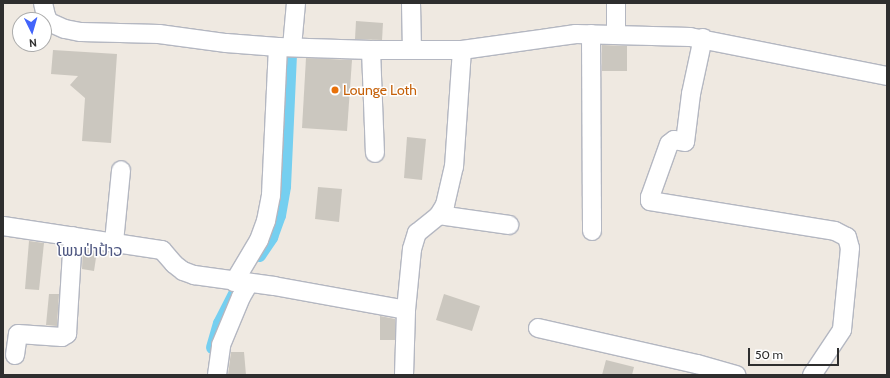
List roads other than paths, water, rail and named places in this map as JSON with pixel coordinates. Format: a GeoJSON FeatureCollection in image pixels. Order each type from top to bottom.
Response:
{"type":"FeatureCollection","features":[{"type":"Feature","properties":{"kind":"street"},"geometry":{"type":"LineString","coordinates":[[217,375],[221,345],[240,297],[241,283],[266,221],[270,202],[285,47],[296,3]]}},
{"type":"Feature","properties":{"kind":"street"},"geometry":{"type":"LineString","coordinates":[[411,3],[412,50]]}},
{"type":"Feature","properties":{"kind":"street"},"geometry":{"type":"LineString","coordinates":[[616,3],[616,34]]}},
{"type":"Feature","properties":{"kind":"street"},"geometry":{"type":"LineString","coordinates":[[45,7],[49,22],[65,29],[81,32],[159,34],[226,43],[285,47],[371,50],[462,50],[576,34],[616,34],[703,38],[887,76]]}},
{"type":"Feature","properties":{"kind":"street"},"geometry":{"type":"LineString","coordinates":[[590,34],[592,231]]}},
{"type":"Feature","properties":{"kind":"street"},"geometry":{"type":"LineString","coordinates":[[703,38],[691,94],[685,142],[674,140],[669,144],[650,201],[835,231],[847,237],[850,248],[842,330],[812,375]]}},
{"type":"Feature","properties":{"kind":"street"},"geometry":{"type":"LineString","coordinates":[[371,50],[375,153]]}},
{"type":"Feature","properties":{"kind":"street"},"geometry":{"type":"LineString","coordinates":[[404,375],[406,310],[412,249],[417,233],[439,215],[445,205],[454,167],[462,50]]}},
{"type":"Feature","properties":{"kind":"street"},"geometry":{"type":"LineString","coordinates":[[114,242],[120,170]]}},
{"type":"Feature","properties":{"kind":"street"},"geometry":{"type":"LineString","coordinates":[[439,215],[508,225]]}},
{"type":"Feature","properties":{"kind":"street"},"geometry":{"type":"LineString","coordinates":[[3,226],[162,250],[183,271],[194,275],[241,283],[274,286],[406,310]]}},
{"type":"Feature","properties":{"kind":"street"},"geometry":{"type":"LineString","coordinates":[[15,355],[18,334],[62,337],[67,334],[73,236]]}},
{"type":"Feature","properties":{"kind":"street"},"geometry":{"type":"LineString","coordinates":[[538,328],[698,364],[736,375]]}},
{"type":"Feature","properties":{"kind":"waterway"},"geometry":{"type":"LineString","coordinates":[[259,255],[271,237],[279,215],[284,186],[290,52]]}},
{"type":"Feature","properties":{"kind":"waterway"},"geometry":{"type":"LineString","coordinates":[[212,347],[219,323],[234,293]]}},
{"type":"Feature","properties":{"kind":"place","name":"Lounge Loth"},"geometry":{"type":"Point","coordinates":[335,90]}},
{"type":"Feature","properties":{"kind":"district","name":"ໂພນປ່າປ້າວ"},"geometry":{"type":"Point","coordinates":[90,251]}}]}
